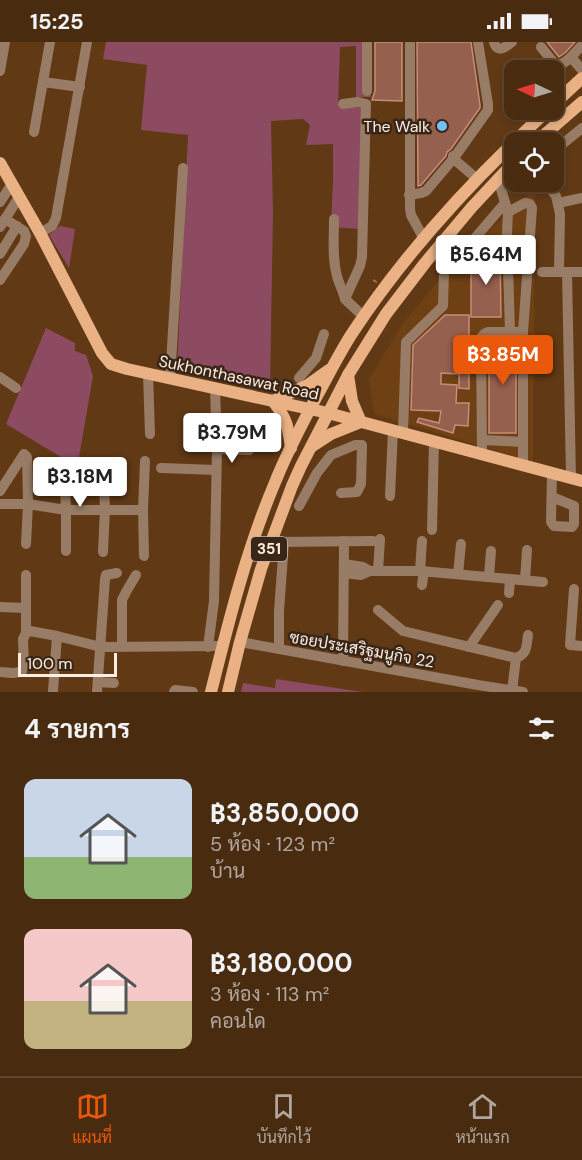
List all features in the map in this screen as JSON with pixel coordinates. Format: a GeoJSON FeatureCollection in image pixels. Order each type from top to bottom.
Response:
{"type":"FeatureCollection","features":[{"type":"Feature","properties":{"kind":"main road"},"geometry":{"type":"LineString","coordinates":[[564,95],[582,78]]}},
{"type":"Feature","properties":{"kind":"main road"},"geometry":{"type":"LineString","coordinates":[[548,132],[582,102]]}},
{"type":"Feature","properties":{"kind":"main road","name":"351"},"geometry":{"type":"LineString","coordinates":[[211,692],[247,559],[276,480],[332,368],[364,317],[424,239],[476,178],[537,120]]}},
{"type":"Feature","properties":{"kind":"main road","name":"Sukhonthasawat Road"},"geometry":{"type":"LineString","coordinates":[[1,166],[40,233],[102,352],[111,364],[328,413],[576,480]]}},
{"type":"Feature","properties":{"kind":"main road","name":"351"},"geometry":{"type":"LineString","coordinates":[[228,692],[261,569],[277,542],[292,486],[348,375],[386,314],[445,239],[504,173]]}},
{"type":"Feature","properties":{"kind":"main road"},"geometry":{"type":"LineString","coordinates":[[351,336],[366,344]]}},
{"type":"Feature","properties":{"kind":"main road"},"geometry":{"type":"LineString","coordinates":[[291,448],[284,415],[273,401],[308,385],[332,368]]}},
{"type":"Feature","properties":{"kind":"main road"},"geometry":{"type":"LineString","coordinates":[[310,447],[331,434],[361,422],[352,401],[348,375]]}},
{"type":"Feature","properties":{"kind":"main road"},"geometry":{"type":"LineString","coordinates":[[276,480],[292,486]]}},
{"type":"Feature","properties":{"kind":"street"},"geometry":{"type":"LineString","coordinates":[[0,71],[5,42]]}},
{"type":"Feature","properties":{"kind":"street"},"geometry":{"type":"LineString","coordinates":[[34,132],[50,42]]}},
{"type":"Feature","properties":{"kind":"street"},"geometry":{"type":"LineString","coordinates":[[40,233],[52,226],[56,218],[87,42]]}},
{"type":"Feature","properties":{"kind":"street"},"geometry":{"type":"LineString","coordinates":[[367,42],[367,91]]}},
{"type":"Feature","properties":{"kind":"street"},"geometry":{"type":"LineString","coordinates":[[410,42],[409,195],[411,215],[424,239]]}},
{"type":"Feature","properties":{"kind":"street"},"geometry":{"type":"LineString","coordinates":[[409,195],[426,191],[455,158],[489,107],[478,42]]}},
{"type":"Feature","properties":{"kind":"street"},"geometry":{"type":"LineString","coordinates":[[494,42],[494,45],[502,49],[512,42]]}},
{"type":"Feature","properties":{"kind":"street"},"geometry":{"type":"LineString","coordinates":[[541,47],[557,65],[572,57],[582,45]]}},
{"type":"Feature","properties":{"kind":"street"},"geometry":{"type":"LineString","coordinates":[[572,57],[582,70]]}},
{"type":"Feature","properties":{"kind":"street"},"geometry":{"type":"LineString","coordinates":[[43,82],[80,87]]}},
{"type":"Feature","properties":{"kind":"street"},"geometry":{"type":"LineString","coordinates":[[343,104],[358,102],[366,104],[362,257],[345,299]]}},
{"type":"Feature","properties":{"kind":"street"},"geometry":{"type":"LineString","coordinates":[[564,143],[582,128]]}},
{"type":"Feature","properties":{"kind":"street"},"geometry":{"type":"LineString","coordinates":[[455,158],[476,178]]}},
{"type":"Feature","properties":{"kind":"street"},"geometry":{"type":"LineString","coordinates":[[170,379],[183,168]]}},
{"type":"Feature","properties":{"kind":"street"},"geometry":{"type":"LineString","coordinates":[[498,179],[507,207],[510,332]]}},
{"type":"Feature","properties":{"kind":"street"},"geometry":{"type":"LineString","coordinates":[[0,202],[12,184]]}},
{"type":"Feature","properties":{"kind":"street"},"geometry":{"type":"LineString","coordinates":[[553,192],[560,214],[576,480]]}},
{"type":"Feature","properties":{"kind":"street"},"geometry":{"type":"LineString","coordinates":[[0,280],[24,244],[26,236],[24,231],[17,226],[2,223],[19,197]]}},
{"type":"Feature","properties":{"kind":"street"},"geometry":{"type":"LineString","coordinates":[[558,203],[582,198]]}},
{"type":"Feature","properties":{"kind":"street"},"geometry":{"type":"LineString","coordinates":[[475,238],[507,207],[530,204],[532,208],[523,332],[523,465]]}},
{"type":"Feature","properties":{"kind":"street"},"geometry":{"type":"LineString","coordinates":[[334,219],[336,274],[345,299],[364,317]]}},
{"type":"Feature","properties":{"kind":"street"},"geometry":{"type":"LineString","coordinates":[[0,254],[17,226]]}},
{"type":"Feature","properties":{"kind":"street"},"geometry":{"type":"LineString","coordinates":[[390,496],[406,342],[443,306],[445,239]]}},
{"type":"Feature","properties":{"kind":"street"},"geometry":{"type":"LineString","coordinates":[[542,272],[582,272]]}},
{"type":"Feature","properties":{"kind":"street"},"geometry":{"type":"LineString","coordinates":[[483,454],[481,338],[488,332],[523,332]]}},
{"type":"Feature","properties":{"kind":"street"},"geometry":{"type":"LineString","coordinates":[[299,378],[316,358],[324,334]]}},
{"type":"Feature","properties":{"kind":"street"},"geometry":{"type":"LineString","coordinates":[[148,374],[150,434]]}},
{"type":"Feature","properties":{"kind":"street"},"geometry":{"type":"LineString","coordinates":[[0,377],[16,388]]}},
{"type":"Feature","properties":{"kind":"street"},"geometry":{"type":"LineString","coordinates":[[208,647],[214,601],[217,449],[215,388]]}},
{"type":"Feature","properties":{"kind":"street"},"geometry":{"type":"LineString","coordinates":[[483,440],[523,442]]}},
{"type":"Feature","properties":{"kind":"street"},"geometry":{"type":"LineString","coordinates":[[432,530],[434,441]]}},
{"type":"Feature","properties":{"kind":"street"},"geometry":{"type":"LineString","coordinates":[[299,506],[317,473],[331,455],[355,445],[362,445],[360,489],[357,492],[341,493]]}},
{"type":"Feature","properties":{"kind":"street"},"geometry":{"type":"LineString","coordinates":[[217,449],[249,450]]}},
{"type":"Feature","properties":{"kind":"street"},"geometry":{"type":"LineString","coordinates":[[0,491],[24,454],[27,457],[26,544]]}},
{"type":"Feature","properties":{"kind":"street"},"geometry":{"type":"LineString","coordinates":[[144,556],[145,461]]}},
{"type":"Feature","properties":{"kind":"street"},"geometry":{"type":"LineString","coordinates":[[103,464],[105,509],[103,552]]}},
{"type":"Feature","properties":{"kind":"street"},"geometry":{"type":"LineString","coordinates":[[64,465],[66,551]]}},
{"type":"Feature","properties":{"kind":"street"},"geometry":{"type":"LineString","coordinates":[[301,466],[317,473]]}},
{"type":"Feature","properties":{"kind":"street"},"geometry":{"type":"LineString","coordinates":[[161,468],[216,470]]}},
{"type":"Feature","properties":{"kind":"street"},"geometry":{"type":"LineString","coordinates":[[552,473],[552,497]]}},
{"type":"Feature","properties":{"kind":"street"},"geometry":{"type":"LineString","coordinates":[[0,504],[28,504],[66,510],[143,510]]}},
{"type":"Feature","properties":{"kind":"street"},"geometry":{"type":"LineString","coordinates":[[279,649],[277,542],[377,540],[374,571]]}},
{"type":"Feature","properties":{"kind":"street"},"geometry":{"type":"LineString","coordinates":[[343,661],[344,541]]}},
{"type":"Feature","properties":{"kind":"street"},"geometry":{"type":"LineString","coordinates":[[422,541],[422,585]]}},
{"type":"Feature","properties":{"kind":"street"},"geometry":{"type":"LineString","coordinates":[[461,544],[466,587]]}},
{"type":"Feature","properties":{"kind":"street"},"geometry":{"type":"LineString","coordinates":[[525,580],[527,550]]}},
{"type":"Feature","properties":{"kind":"street"},"geometry":{"type":"LineString","coordinates":[[489,576],[491,551]]}},
{"type":"Feature","properties":{"kind":"street"},"geometry":{"type":"LineString","coordinates":[[344,568],[363,567],[374,571],[422,571],[543,582]]}},
{"type":"Feature","properties":{"kind":"street"},"geometry":{"type":"LineString","coordinates":[[114,682],[98,687],[106,576],[117,573]]}},
{"type":"Feature","properties":{"kind":"street"},"geometry":{"type":"LineString","coordinates":[[0,672],[19,673],[24,665],[26,575]]}},
{"type":"Feature","properties":{"kind":"street"},"geometry":{"type":"LineString","coordinates":[[122,646],[122,600],[136,575]]}},
{"type":"Feature","properties":{"kind":"street"},"geometry":{"type":"LineString","coordinates":[[509,593],[510,579]]}},
{"type":"Feature","properties":{"kind":"street"},"geometry":{"type":"LineString","coordinates":[[574,588],[570,645],[582,646]]}},
{"type":"Feature","properties":{"kind":"street"},"geometry":{"type":"LineString","coordinates":[[469,647],[498,605]]}},
{"type":"Feature","properties":{"kind":"street"},"geometry":{"type":"LineString","coordinates":[[0,607],[26,608]]}},
{"type":"Feature","properties":{"kind":"street"},"geometry":{"type":"LineString","coordinates":[[378,610],[403,631],[516,658],[525,652],[528,635]]}},
{"type":"Feature","properties":{"kind":"street"},"geometry":{"type":"LineString","coordinates":[[26,633],[30,631],[57,636],[101,647],[223,646]]}},
{"type":"Feature","properties":{"kind":"street"},"geometry":{"type":"LineString","coordinates":[[53,691],[57,636]]}},
{"type":"Feature","properties":{"kind":"street","name":"ซอยประเสริฐมนูกิจ 22"},"geometry":{"type":"LineString","coordinates":[[240,642],[518,691]]}},
{"type":"Feature","properties":{"kind":"street"},"geometry":{"type":"LineString","coordinates":[[516,658],[518,691]]}},
{"type":"Feature","properties":{"kind":"street"},"geometry":{"type":"LineString","coordinates":[[174,692],[174,690],[193,692]]}},
{"type":"Feature","properties":{"kind":"shaded area"},"geometry":{"type":"Polygon","coordinates":[[[106,42],[370,42],[371,97],[356,97],[356,46],[340,47],[338,107],[364,108],[360,229],[331,227],[333,144],[306,145],[310,125],[303,119],[271,121],[273,213],[270,390],[177,370],[188,135],[141,130],[147,65],[103,59],[106,42]]]}},
{"type":"Feature","properties":{"kind":"shaded area"},"geometry":{"type":"Polygon","coordinates":[[[532,192],[535,192],[533,462],[374,414],[369,379],[402,325],[449,268],[532,192]]]}},
{"type":"Feature","properties":{"kind":"shaded area"},"geometry":{"type":"Polygon","coordinates":[[[60,226],[75,229],[69,268],[49,235],[60,226]]]}},
{"type":"Feature","properties":{"kind":"shaded area"},"geometry":{"type":"Polygon","coordinates":[[[46,328],[75,343],[75,351],[86,355],[93,376],[78,463],[71,463],[6,424],[46,328]]]}},
{"type":"Feature","properties":{"kind":"shaded area"},"geometry":{"type":"Polygon","coordinates":[[[276,679],[363,692],[241,692],[243,683],[275,688],[276,679]]]}},
{"type":"Feature","properties":{"kind":"building"},"geometry":{"type":"Polygon","coordinates":[[[375,42],[402,42],[402,101],[372,100],[375,91],[375,42]]]}},
{"type":"Feature","properties":{"kind":"building","name":"The Walk"},"geometry":{"type":"Polygon","coordinates":[[[417,42],[471,42],[480,105],[446,156],[418,186],[417,42]]]}},
{"type":"Feature","properties":{"kind":"building"},"geometry":{"type":"Polygon","coordinates":[[[547,42],[575,42],[559,57],[547,42]]]}},
{"type":"Feature","properties":{"kind":"building"},"geometry":{"type":"Polygon","coordinates":[[[471,255],[500,255],[501,317],[471,317],[471,255]]]}},
{"type":"Feature","properties":{"kind":"building"},"geometry":{"type":"Polygon","coordinates":[[[445,315],[469,315],[469,389],[459,388],[459,374],[441,373],[441,384],[457,385],[456,403],[469,403],[468,426],[455,425],[453,433],[417,422],[419,418],[439,423],[441,411],[411,410],[413,345],[445,315]]]}},
{"type":"Feature","properties":{"kind":"building"},"geometry":{"type":"Polygon","coordinates":[[[516,339],[516,433],[489,433],[489,340],[516,339]]]}},
{"type":"Feature","properties":{"kind":"place","name":"The Walk"},"geometry":{"type":"Point","coordinates":[442,126]}}]}
